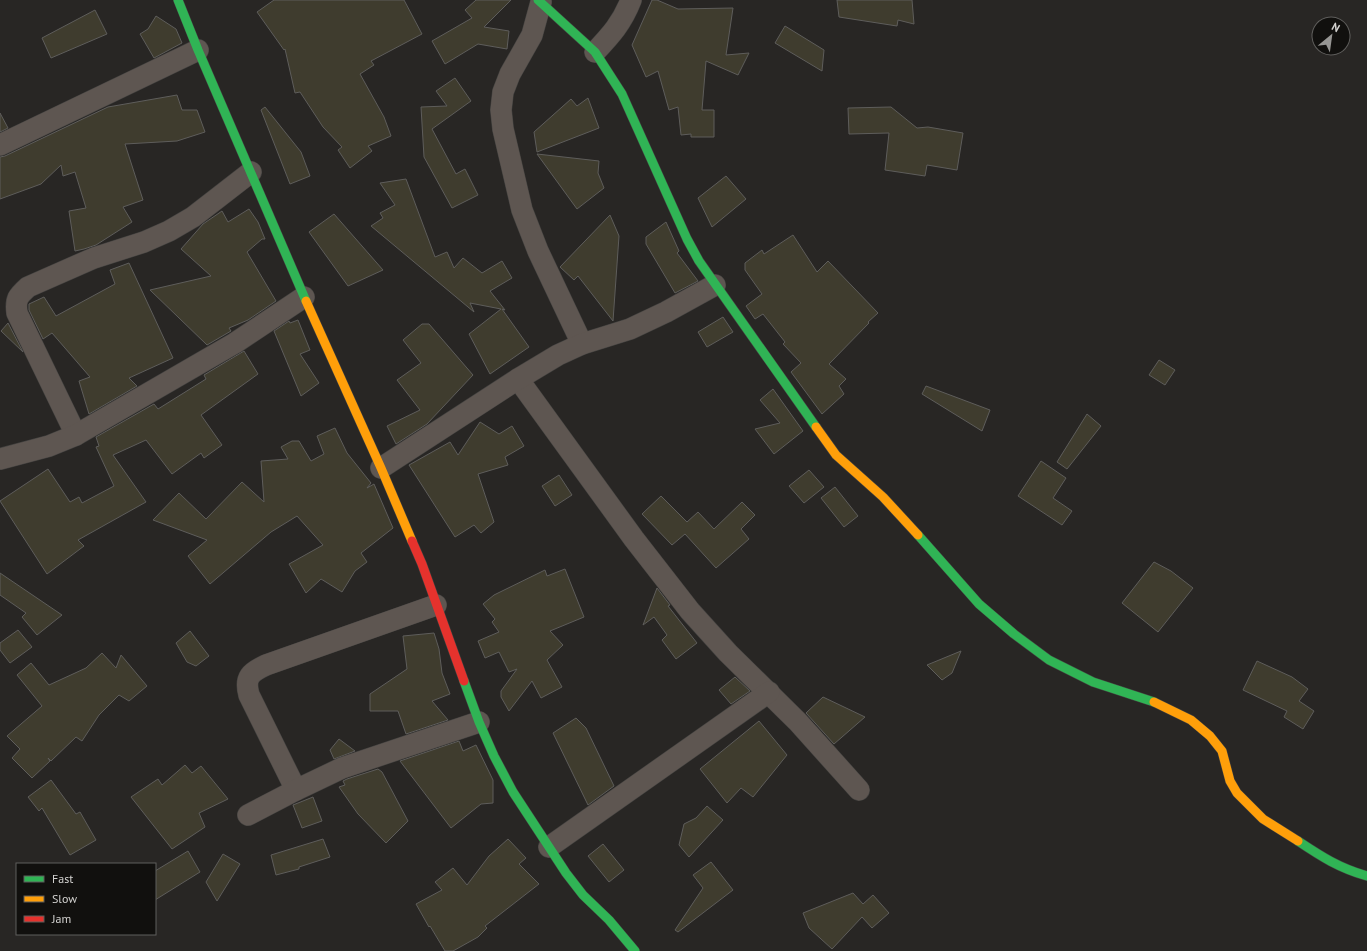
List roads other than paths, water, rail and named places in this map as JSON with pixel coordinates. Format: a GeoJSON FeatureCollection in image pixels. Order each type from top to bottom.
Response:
{"type":"FeatureCollection","features":[{"type":"Feature","properties":{"kind":"street"},"geometry":{"type":"LineString","coordinates":[[178,0],[304,297],[422,564],[479,722],[494,756],[513,792],[566,873],[583,895],[609,920],[635,951]]}},
{"type":"Feature","properties":{"kind":"street"},"geometry":{"type":"LineString","coordinates":[[595,52],[613,33],[631,0]]}},
{"type":"Feature","properties":{"kind":"street"},"geometry":{"type":"LineString","coordinates":[[582,344],[538,251],[522,210],[503,129],[501,110],[503,92],[532,34],[540,1],[595,52],[622,94],[686,239],[716,285],[836,455],[883,497],[979,604],[1014,634],[1049,660],[1093,682],[1154,702],[1191,720],[1210,736],[1222,751],[1230,781],[1237,793],[1263,819],[1326,860],[1347,870],[1367,876]]}},
{"type":"Feature","properties":{"kind":"street"},"geometry":{"type":"LineString","coordinates":[[0,145],[198,50]]}},
{"type":"Feature","properties":{"kind":"street"},"geometry":{"type":"LineString","coordinates":[[76,435],[17,313],[15,303],[20,294],[28,287],[94,258],[144,242],[169,231],[193,217],[251,172]]}},
{"type":"Feature","properties":{"kind":"street"},"geometry":{"type":"LineString","coordinates":[[380,468],[558,355],[582,344],[630,329],[666,312],[716,285]]}},
{"type":"Feature","properties":{"kind":"street"},"geometry":{"type":"LineString","coordinates":[[0,458],[49,446],[76,435],[235,343],[304,297]]}},
{"type":"Feature","properties":{"kind":"street"},"geometry":{"type":"LineString","coordinates":[[518,379],[634,539],[690,611],[728,653],[798,722],[859,790]]}},
{"type":"Feature","properties":{"kind":"street"},"geometry":{"type":"LineString","coordinates":[[296,790],[249,695],[247,682],[250,676],[257,669],[266,665],[436,605]]}},
{"type":"Feature","properties":{"kind":"street"},"geometry":{"type":"LineString","coordinates":[[549,847],[769,692]]}},
{"type":"Feature","properties":{"kind":"street"},"geometry":{"type":"LineString","coordinates":[[248,815],[342,768],[479,722]]}}]}
